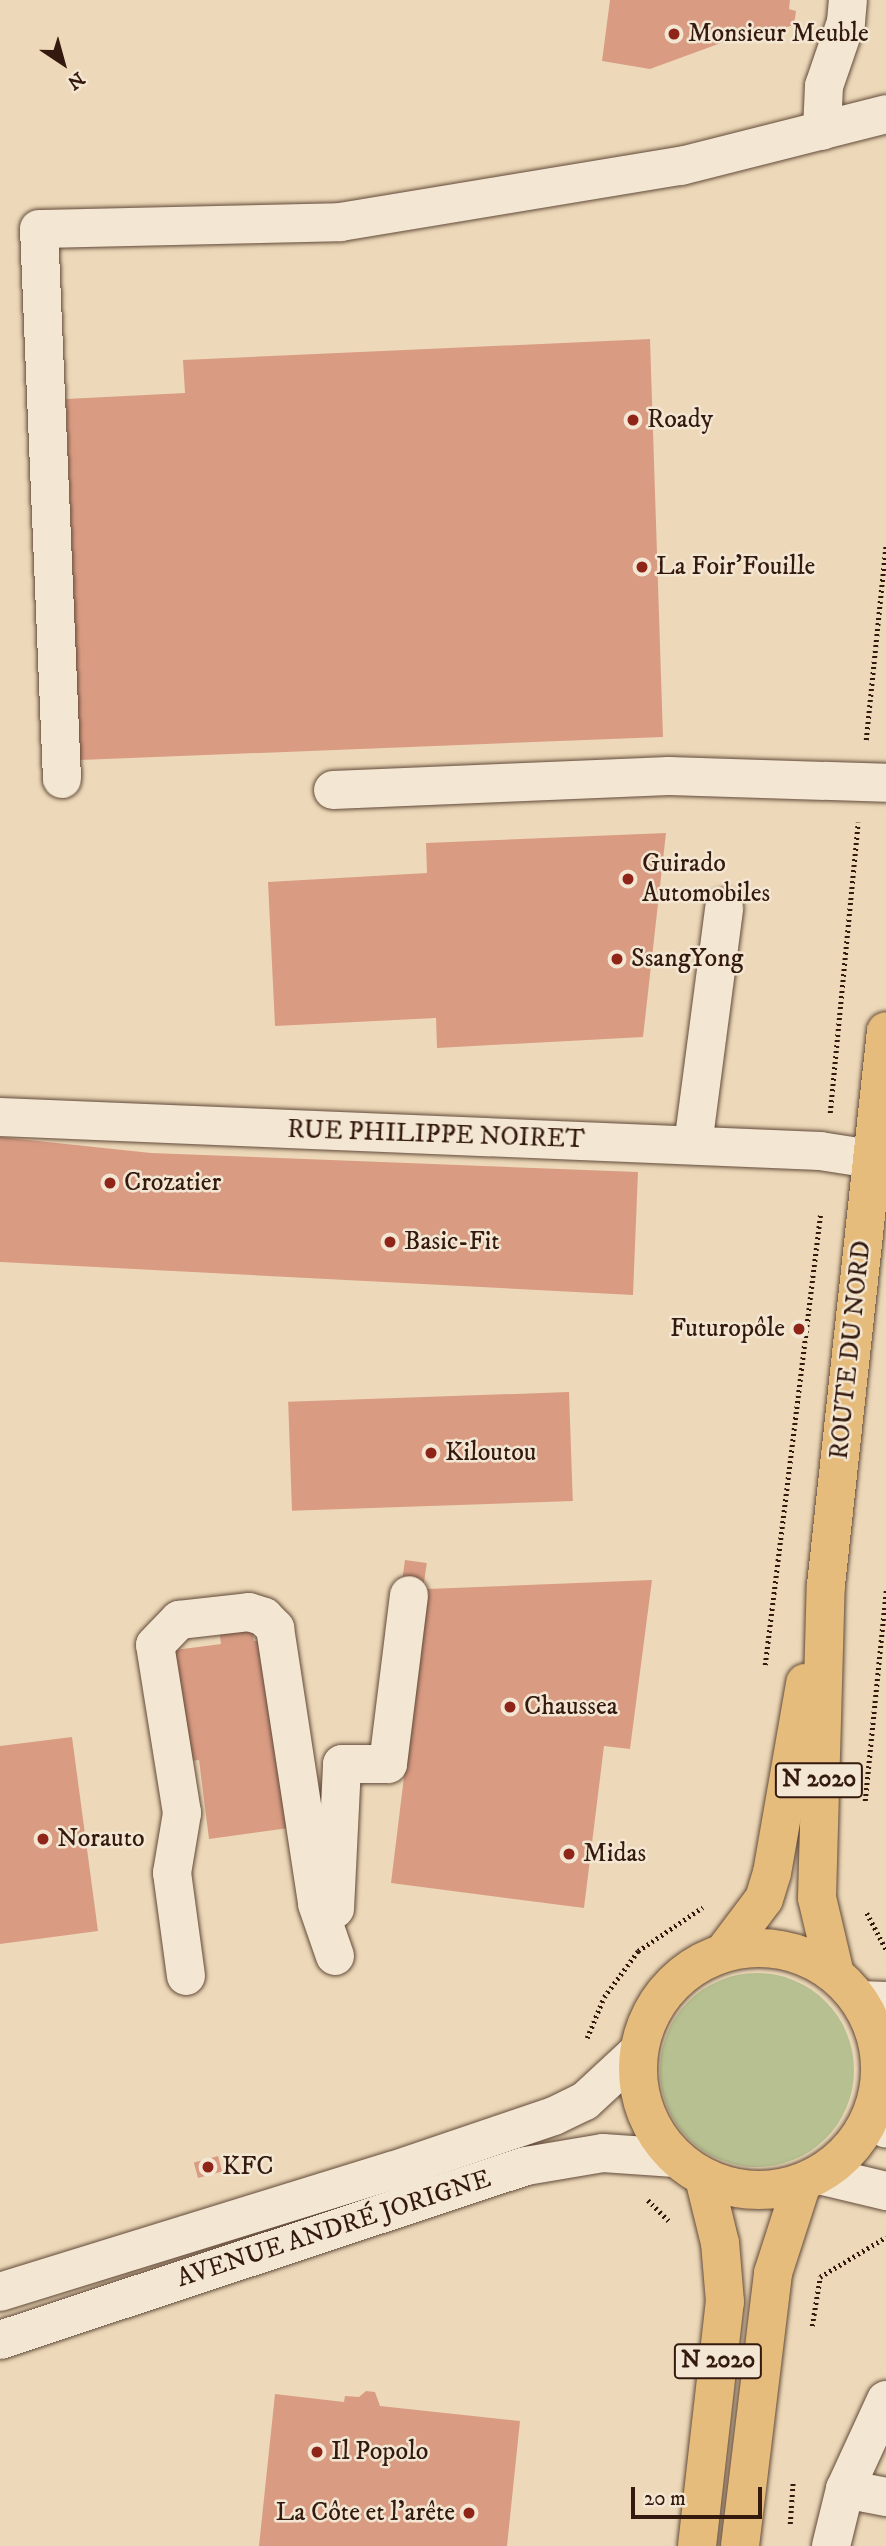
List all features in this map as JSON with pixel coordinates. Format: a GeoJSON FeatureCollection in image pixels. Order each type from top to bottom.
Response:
{"type":"FeatureCollection","features":[{"type":"Feature","properties":{"kind":"main road","name":"ROUTE DU NORD"},"geometry":{"type":"LineString","coordinates":[[860,1992],[817,1898],[825,1585],[886,1031]]}},
{"type":"Feature","properties":{"kind":"main road","name":"ROUTE DU NORD"},"geometry":{"type":"LineString","coordinates":[[724,1952],[764,1899],[772,1873],[792,1742],[825,1585]]}},
{"type":"Feature","properties":{"kind":"main road"},"geometry":{"type":"LineString","coordinates":[[753,1947],[782,1949],[860,1992],[876,2034],[882,2093],[862,2134],[810,2179],[769,2190],[736,2189],[690,2168],[643,2110],[637,2081],[638,2052],[657,2001],[676,1979],[724,1952],[753,1947]]}},
{"type":"Feature","properties":{"kind":"main road","name":"N 2020"},"geometry":{"type":"LineString","coordinates":[[690,2168],[720,2243],[725,2302],[697,2546]]}},
{"type":"Feature","properties":{"kind":"main road","name":"N 2020"},"geometry":{"type":"LineString","coordinates":[[740,2546],[773,2273],[810,2179]]}},
{"type":"Feature","properties":{"kind":"street"},"geometry":{"type":"LineString","coordinates":[[822,131],[824,86],[846,22],[848,0]]}},
{"type":"Feature","properties":{"kind":"street"},"geometry":{"type":"LineString","coordinates":[[62,779],[39,229],[341,222],[681,166],[886,114]]}},
{"type":"Feature","properties":{"kind":"street"},"geometry":{"type":"LineString","coordinates":[[333,790],[670,776],[886,783]]}},
{"type":"Feature","properties":{"kind":"street"},"geometry":{"type":"LineString","coordinates":[[693,1145],[724,908]]}},
{"type":"Feature","properties":{"kind":"street","name":"RUE PHILIPPE NOIRET"},"geometry":{"type":"LineString","coordinates":[[0,1117],[693,1145],[827,1152],[871,1159]]}},
{"type":"Feature","properties":{"kind":"street"},"geometry":{"type":"LineString","coordinates":[[186,1976],[172,1873],[182,1813],[155,1645],[162,1633],[179,1620],[249,1612],[264,1617],[275,1628],[317,1904],[335,1956],[342,1764],[388,1764],[409,1595]]}},
{"type":"Feature","properties":{"kind":"street","name":"AVENUE ANDRÉ JORIGNE"},"geometry":{"type":"LineString","coordinates":[[0,2292],[392,2171],[554,2116],[584,2101],[638,2052]]}},
{"type":"Feature","properties":{"kind":"street","name":"AVENUE ANDRÉ JORIGNE"},"geometry":{"type":"LineString","coordinates":[[0,2340],[526,2166],[567,2156],[603,2153],[690,2168]]}},
{"type":"Feature","properties":{"kind":"street"},"geometry":{"type":"LineString","coordinates":[[810,2179],[886,2191]]}},
{"type":"Feature","properties":{"kind":"street"},"geometry":{"type":"LineString","coordinates":[[831,2546],[845,2489],[886,2400]]}},
{"type":"Feature","properties":{"kind":"street"},"geometry":{"type":"LineString","coordinates":[[845,2489],[886,2497]]}},
{"type":"Feature","properties":{"kind":"path"},"geometry":{"type":"LineString","coordinates":[[863,1812],[886,1590]]}},
{"type":"Feature","properties":{"kind":"path"},"geometry":{"type":"LineString","coordinates":[[586,2042],[604,1997],[638,1951],[709,1903]]}},
{"type":"Feature","properties":{"kind":"path"},"geometry":{"type":"LineString","coordinates":[[864,1905],[886,1948]]}},
{"type":"Feature","properties":{"kind":"path"},"geometry":{"type":"LineString","coordinates":[[644,2197],[675,2228]]}},
{"type":"Feature","properties":{"kind":"path"},"geometry":{"type":"LineString","coordinates":[[820,2277],[886,2237]]}},
{"type":"Feature","properties":{"kind":"green space"},"geometry":{"type":"Polygon","coordinates":[[[757,1973],[794,1981],[825,2002],[846,2033],[854,2070],[846,2107],[825,2138],[794,2159],[757,2167],[720,2159],[689,2138],[668,2107],[660,2070],[668,2033],[689,2002],[720,1981],[757,1973]]]}},
{"type":"Feature","properties":{"kind":"building","name":"Monsieur Meuble"},"geometry":{"type":"Polygon","coordinates":[[[610,0],[790,0],[789,9],[796,11],[794,25],[773,31],[774,37],[758,43],[751,32],[650,69],[602,61],[610,0]]]}},
{"type":"Feature","properties":{"kind":"building"},"geometry":{"type":"Polygon","coordinates":[[[650,339],[663,737],[80,760],[66,399],[185,393],[183,360],[650,339]]]}},
{"type":"Feature","properties":{"kind":"building"},"geometry":{"type":"Polygon","coordinates":[[[666,833],[643,1037],[437,1048],[436,1018],[275,1026],[268,882],[427,873],[426,843],[666,833]]]}},
{"type":"Feature","properties":{"kind":"building","name":"Basic-Fit"},"geometry":{"type":"Polygon","coordinates":[[[0,1137],[151,1153],[638,1172],[633,1295],[0,1262],[0,1137]]]}},
{"type":"Feature","properties":{"kind":"building","name":"Kiloutou"},"geometry":{"type":"Polygon","coordinates":[[[569,1392],[573,1501],[292,1511],[288,1402],[569,1392]]]}},
{"type":"Feature","properties":{"kind":"building"},"geometry":{"type":"Polygon","coordinates":[[[405,1560],[427,1563],[423,1588],[402,1585],[405,1560]]]}},
{"type":"Feature","properties":{"kind":"building","name":"Chaussea"},"geometry":{"type":"Polygon","coordinates":[[[652,1580],[630,1749],[604,1746],[584,1908],[391,1883],[427,1589],[652,1580]]]}},
{"type":"Feature","properties":{"kind":"building"},"geometry":{"type":"Polygon","coordinates":[[[252,1625],[254,1641],[265,1640],[289,1828],[209,1839],[199,1760],[189,1761],[175,1650],[221,1644],[219,1629],[252,1625]]]}},
{"type":"Feature","properties":{"kind":"building","name":"Norauto"},"geometry":{"type":"Polygon","coordinates":[[[72,1737],[98,1931],[0,1944],[0,1746],[72,1737]]]}},
{"type":"Feature","properties":{"kind":"building","name":"KFC"},"geometry":{"type":"Polygon","coordinates":[[[218,2156],[222,2171],[198,2178],[194,2162],[218,2156]]]}},
{"type":"Feature","properties":{"kind":"building"},"geometry":{"type":"Polygon","coordinates":[[[366,2391],[375,2392],[380,2406],[520,2421],[507,2546],[259,2546],[275,2394],[344,2402],[345,2396],[359,2397],[366,2391]]]}},
{"type":"Feature","properties":{"kind":"place","name":"Monsieur Meuble"},"geometry":{"type":"Point","coordinates":[674,34]}},
{"type":"Feature","properties":{"kind":"place","name":"Roady"},"geometry":{"type":"Point","coordinates":[633,420]}},
{"type":"Feature","properties":{"kind":"place","name":"La Foir'Fouille"},"geometry":{"type":"Point","coordinates":[642,567]}},
{"type":"Feature","properties":{"kind":"place","name":"Guirado Automobiles"},"geometry":{"type":"Point","coordinates":[628,879]}},
{"type":"Feature","properties":{"kind":"place","name":"SsangYong"},"geometry":{"type":"Point","coordinates":[617,959]}},
{"type":"Feature","properties":{"kind":"place","name":"Crozatier"},"geometry":{"type":"Point","coordinates":[110,1183]}},
{"type":"Feature","properties":{"kind":"place","name":"Basic-Fit"},"geometry":{"type":"Point","coordinates":[390,1242]}},
{"type":"Feature","properties":{"kind":"place","name":"Futuropôle"},"geometry":{"type":"Point","coordinates":[799,1329]}},
{"type":"Feature","properties":{"kind":"place","name":"Kiloutou"},"geometry":{"type":"Point","coordinates":[431,1453]}},
{"type":"Feature","properties":{"kind":"place","name":"Chaussea"},"geometry":{"type":"Point","coordinates":[510,1707]}},
{"type":"Feature","properties":{"kind":"place","name":"Norauto"},"geometry":{"type":"Point","coordinates":[43,1839]}},
{"type":"Feature","properties":{"kind":"place","name":"Midas"},"geometry":{"type":"Point","coordinates":[569,1854]}},
{"type":"Feature","properties":{"kind":"place","name":"KFC"},"geometry":{"type":"Point","coordinates":[208,2167]}},
{"type":"Feature","properties":{"kind":"place","name":"Il Popolo"},"geometry":{"type":"Point","coordinates":[317,2452]}},
{"type":"Feature","properties":{"kind":"place","name":"La Côte et l'arête"},"geometry":{"type":"Point","coordinates":[469,2513]}}]}
